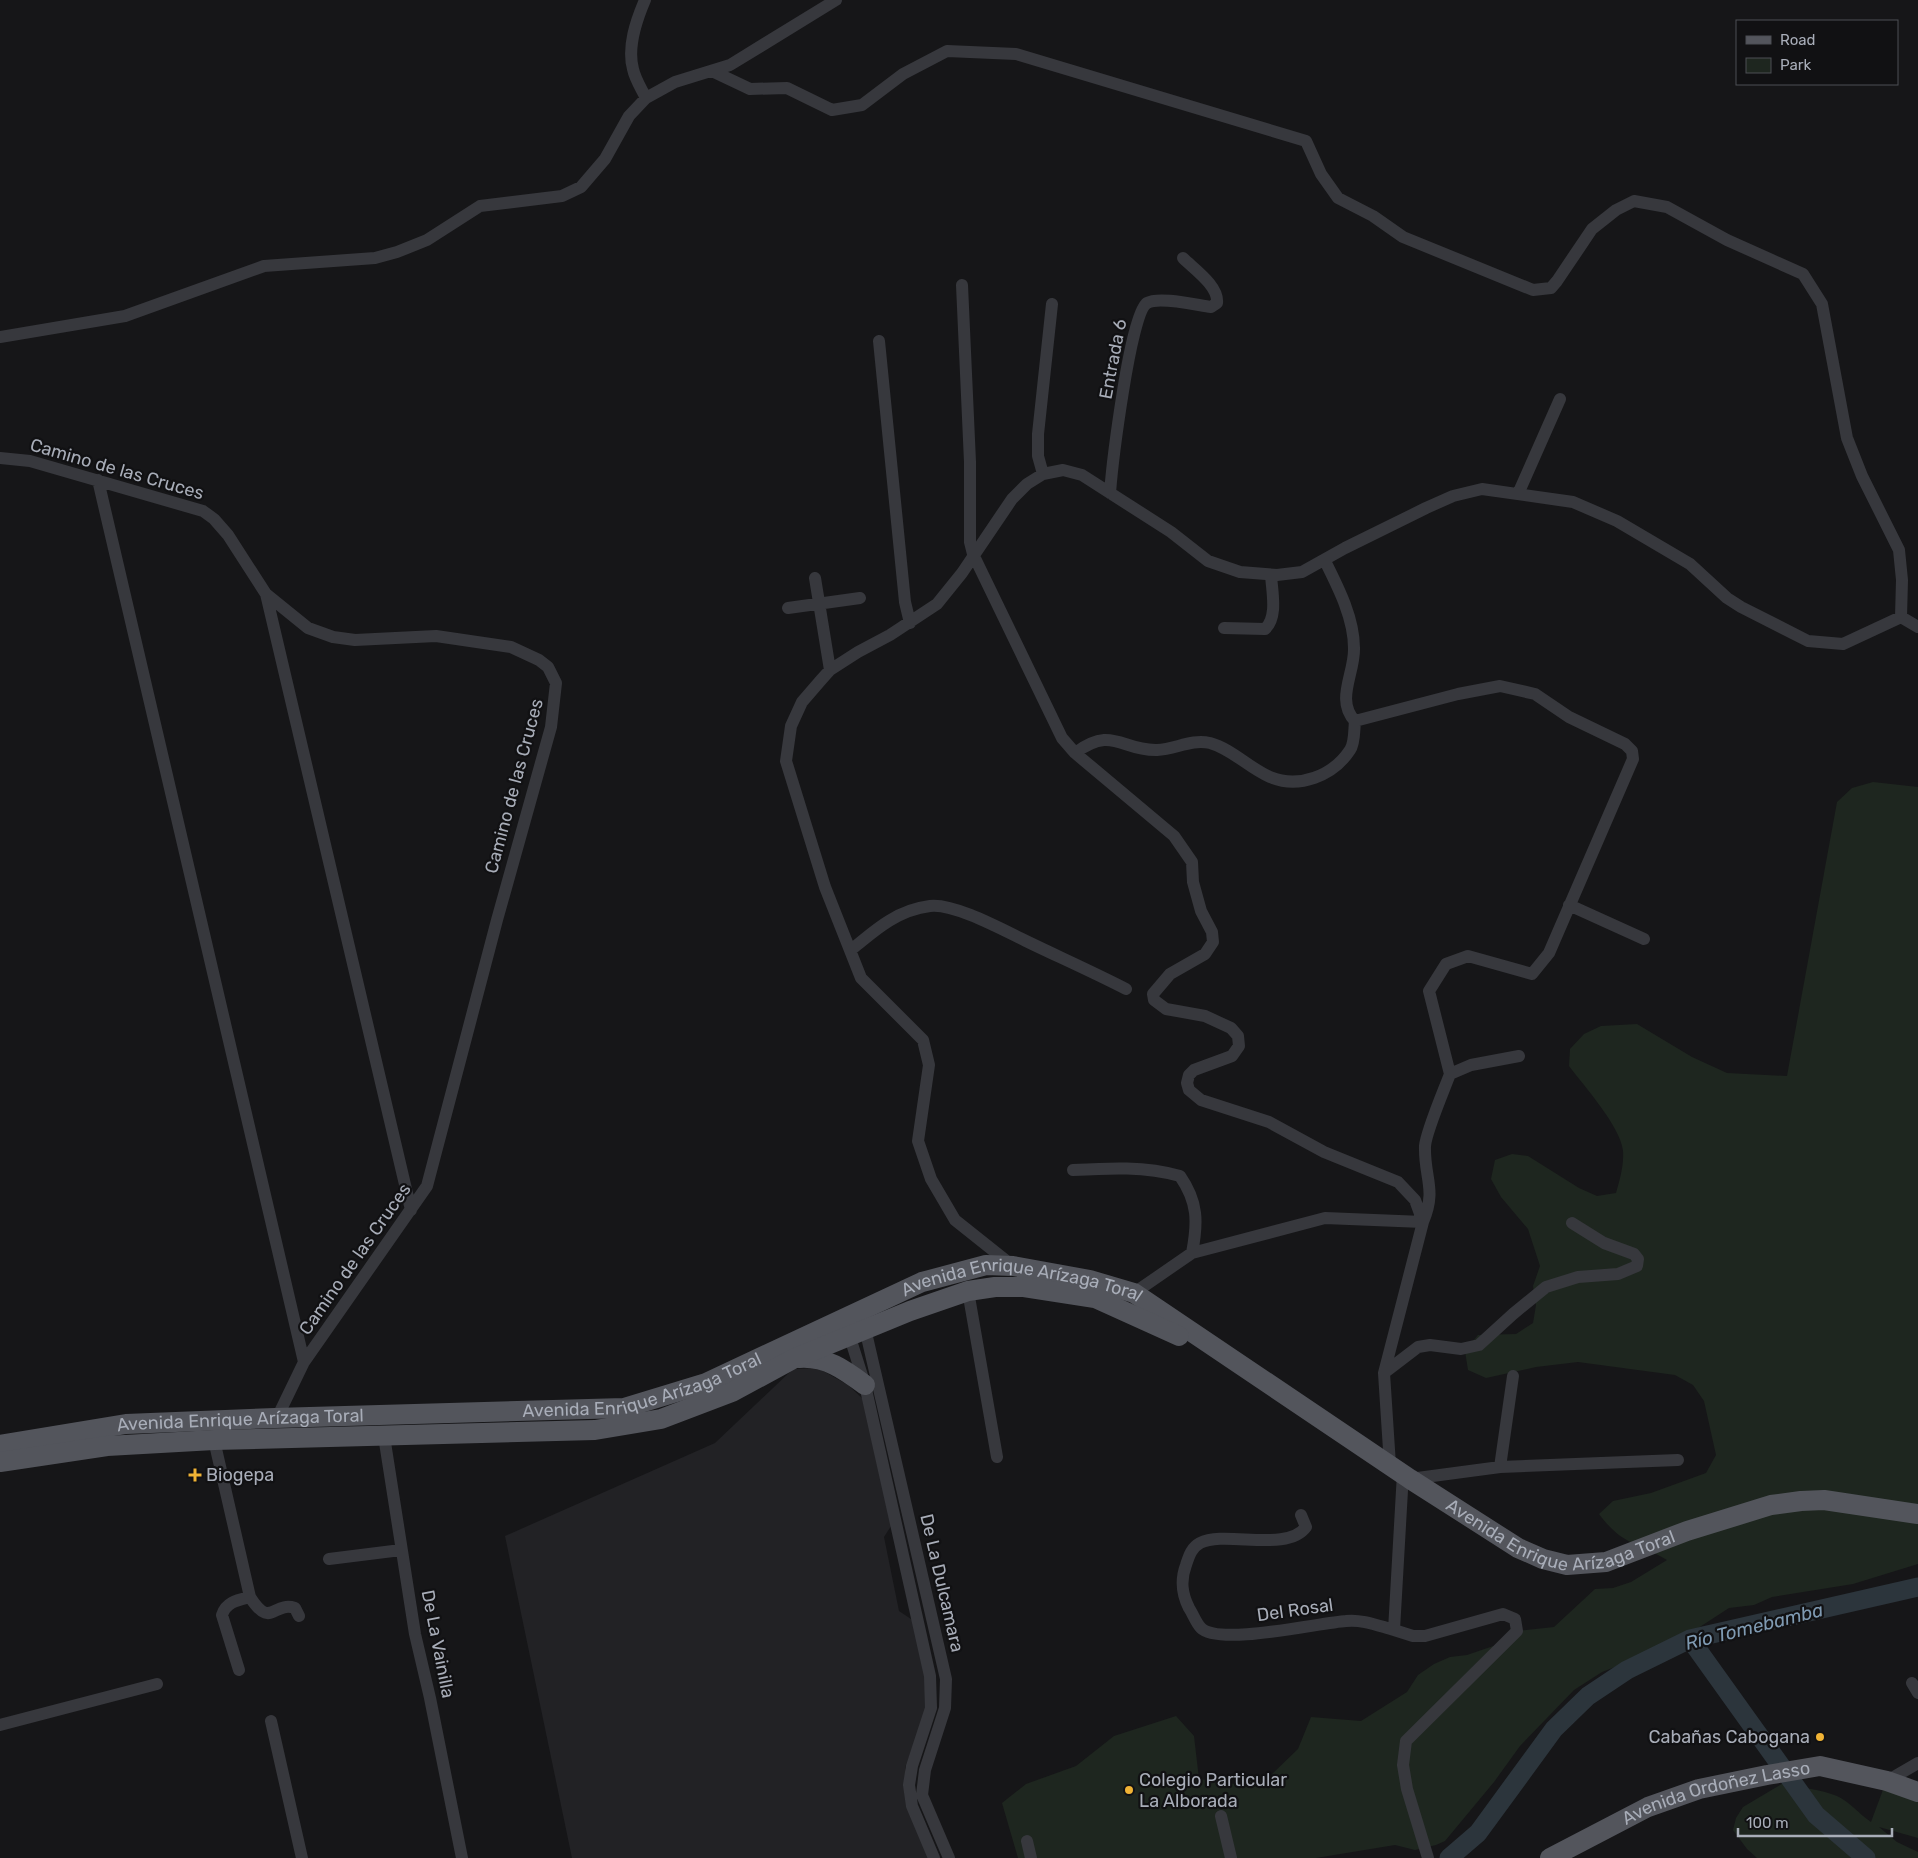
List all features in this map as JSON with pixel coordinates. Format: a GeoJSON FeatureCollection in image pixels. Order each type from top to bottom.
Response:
{"type":"FeatureCollection","features":[{"type":"Feature","properties":{"kind":"main road","name":"Avenida Enrique Arízaga Toral"},"geometry":{"type":"LineString","coordinates":[[0,1462],[107,1446],[272,1438],[595,1430],[661,1419],[732,1392],[855,1324],[922,1282],[986,1265],[1013,1266],[1090,1280],[1134,1293],[1239,1366],[1401,1472],[1518,1548],[1542,1559],[1567,1564],[1606,1562],[1687,1531],[1771,1505],[1801,1501],[1824,1500],[1918,1514]]}},
{"type":"Feature","properties":{"kind":"main road","name":"Avenida Enrique Arízaga Toral"},"geometry":{"type":"LineString","coordinates":[[0,1444],[126,1424],[624,1408],[706,1382],[855,1324],[968,1292],[996,1287],[1024,1287],[1095,1298],[1130,1312],[1239,1366]]}},
{"type":"Feature","properties":{"kind":"main road"},"geometry":{"type":"LineString","coordinates":[[792,1359],[823,1360],[844,1370],[864,1386]]}},
{"type":"Feature","properties":{"kind":"main road","name":"Avenida Ordoñez Lasso"},"geometry":{"type":"LineString","coordinates":[[1550,1858],[1648,1807],[1699,1789],[1767,1775],[1820,1766],[1887,1781],[1918,1792]]}},
{"type":"Feature","properties":{"kind":"street"},"geometry":{"type":"LineString","coordinates":[[645,0],[638,17],[630,51],[632,68],[646,98]]}},
{"type":"Feature","properties":{"kind":"street"},"geometry":{"type":"LineString","coordinates":[[0,337],[125,316],[264,266],[375,258],[397,252],[427,240],[480,206],[562,196],[581,187],[605,159],[629,116],[646,98],[676,82],[730,65],[836,0]]}},
{"type":"Feature","properties":{"kind":"street"},"geometry":{"type":"LineString","coordinates":[[712,71],[750,89],[787,88],[832,110],[862,104],[903,74],[947,51],[1016,54],[1306,141],[1322,174],[1338,198],[1373,216],[1403,237],[1533,290],[1551,288],[1592,229],[1616,210],[1634,201],[1667,207],[1727,240],[1803,274],[1822,304],[1847,438],[1862,476],[1899,550],[1902,580],[1901,617]]}},
{"type":"Feature","properties":{"kind":"street","name":"Entrada 6"},"geometry":{"type":"LineString","coordinates":[[1110,493],[1127,367],[1138,316],[1143,306],[1148,302],[1158,300],[1211,307],[1217,303],[1217,297],[1212,288],[1183,258]]}},
{"type":"Feature","properties":{"kind":"street"},"geometry":{"type":"LineString","coordinates":[[962,285],[970,462],[970,542],[973,554],[1062,738],[1075,754],[1174,836],[1192,862],[1192,882],[1201,911],[1212,932],[1213,942],[1204,954],[1170,974],[1153,994],[1154,1000],[1166,1009],[1205,1016],[1231,1028],[1238,1036],[1239,1046],[1232,1056],[1194,1070],[1189,1075],[1187,1083],[1189,1090],[1201,1100],[1269,1122],[1324,1152],[1398,1182],[1415,1200],[1423,1222]]}},
{"type":"Feature","properties":{"kind":"street"},"geometry":{"type":"LineString","coordinates":[[1043,474],[1038,456],[1038,434],[1052,304]]}},
{"type":"Feature","properties":{"kind":"street"},"geometry":{"type":"LineString","coordinates":[[879,341],[905,602],[910,623]]}},
{"type":"Feature","properties":{"kind":"street"},"geometry":{"type":"LineString","coordinates":[[1518,494],[1560,399]]}},
{"type":"Feature","properties":{"kind":"street","name":"Camino de las Cruces"},"geometry":{"type":"LineString","coordinates":[[0,458],[30,461],[203,511],[214,519],[228,535],[266,594],[308,628],[333,637],[355,640],[436,636],[504,646],[529,653],[539,660],[548,667],[556,683],[551,727],[496,920],[430,1179],[411,1210],[304,1362],[275,1418],[272,1438]]}},
{"type":"Feature","properties":{"kind":"street"},"geometry":{"type":"LineString","coordinates":[[1024,1287],[1013,1266],[955,1220],[931,1179],[918,1141],[929,1065],[923,1040],[861,978],[825,887],[786,761],[791,726],[802,702],[830,670],[910,623],[937,604],[962,573],[973,554],[1012,499],[1026,484],[1043,474],[1062,470],[1082,475],[1171,532],[1208,561],[1240,572],[1272,575],[1302,572],[1325,561],[1345,548],[1453,496],[1482,489],[1573,502],[1617,521],[1690,564],[1741,607],[1808,641],[1842,644],[1901,617]]}},
{"type":"Feature","properties":{"kind":"street"},"geometry":{"type":"LineString","coordinates":[[98,480],[304,1362]]}},
{"type":"Feature","properties":{"kind":"street"},"geometry":{"type":"LineString","coordinates":[[1325,561],[1340,592],[1352,631],[1354,648],[1345,702],[1348,713],[1356,721]]}},
{"type":"Feature","properties":{"kind":"street"},"geometry":{"type":"LineString","coordinates":[[1224,628],[1265,629],[1271,624],[1273,615],[1272,575]]}},
{"type":"Feature","properties":{"kind":"street"},"geometry":{"type":"LineString","coordinates":[[815,578],[830,670]]}},
{"type":"Feature","properties":{"kind":"street"},"geometry":{"type":"LineString","coordinates":[[266,594],[411,1210]]}},
{"type":"Feature","properties":{"kind":"street"},"geometry":{"type":"LineString","coordinates":[[788,608],[860,598]]}},
{"type":"Feature","properties":{"kind":"street"},"geometry":{"type":"LineString","coordinates":[[1901,617],[1918,627]]}},
{"type":"Feature","properties":{"kind":"street"},"geometry":{"type":"LineString","coordinates":[[1356,721],[1458,694],[1500,686],[1535,694],[1569,717],[1625,744],[1632,751],[1633,759],[1549,953],[1532,974],[1468,956],[1446,964],[1429,990],[1450,1074],[1425,1145],[1431,1195],[1429,1207],[1423,1222],[1384,1373],[1401,1472],[1394,1630]]}},
{"type":"Feature","properties":{"kind":"street"},"geometry":{"type":"LineString","coordinates":[[1075,754],[1090,742],[1112,739],[1157,750],[1196,742],[1223,748],[1250,767],[1271,778],[1297,782],[1323,776],[1338,764],[1351,749],[1356,721]]}},
{"type":"Feature","properties":{"kind":"street"},"geometry":{"type":"LineString","coordinates":[[1569,905],[1644,939]]}},
{"type":"Feature","properties":{"kind":"street"},"geometry":{"type":"LineString","coordinates":[[851,950],[885,921],[916,909],[945,906],[992,925],[1126,989]]}},
{"type":"Feature","properties":{"kind":"street"},"geometry":{"type":"LineString","coordinates":[[1450,1074],[1471,1065],[1519,1056]]}},
{"type":"Feature","properties":{"kind":"street"},"geometry":{"type":"LineString","coordinates":[[1073,1170],[1140,1168],[1156,1169],[1180,1176],[1195,1203],[1196,1236],[1192,1253]]}},
{"type":"Feature","properties":{"kind":"street"},"geometry":{"type":"LineString","coordinates":[[1134,1293],[1192,1253],[1324,1218],[1423,1222]]}},
{"type":"Feature","properties":{"kind":"street"},"geometry":{"type":"LineString","coordinates":[[1384,1373],[1418,1347],[1430,1345],[1461,1349],[1479,1345],[1546,1287],[1578,1277],[1618,1274],[1637,1266],[1638,1259],[1634,1254],[1604,1243],[1572,1223]]}},
{"type":"Feature","properties":{"kind":"street"},"geometry":{"type":"LineString","coordinates":[[968,1292],[997,1457]]}},
{"type":"Feature","properties":{"kind":"street","name":"De La Dulcamara"},"geometry":{"type":"LineString","coordinates":[[855,1324],[864,1386],[930,1676],[931,1708],[912,1766],[909,1785],[912,1806],[934,1858]]}},
{"type":"Feature","properties":{"kind":"street","name":"De La Dulcamara"},"geometry":{"type":"LineString","coordinates":[[855,1324],[946,1679],[945,1708],[925,1770],[922,1795],[949,1858]]}},
{"type":"Feature","properties":{"kind":"street"},"geometry":{"type":"LineString","coordinates":[[1500,1467],[1513,1376]]}},
{"type":"Feature","properties":{"kind":"street","name":"De La Vainilla"},"geometry":{"type":"LineString","coordinates":[[384,1436],[415,1634],[430,1698],[462,1858]]}},
{"type":"Feature","properties":{"kind":"street"},"geometry":{"type":"LineString","coordinates":[[214,1440],[250,1597],[258,1610],[266,1613],[290,1606],[295,1608],[299,1616]]}},
{"type":"Feature","properties":{"kind":"street"},"geometry":{"type":"LineString","coordinates":[[1401,1472],[1678,1460]]}},
{"type":"Feature","properties":{"kind":"street","name":"Del Rosal"},"geometry":{"type":"LineString","coordinates":[[1301,1515],[1306,1527],[1296,1536],[1259,1541],[1225,1540],[1201,1543],[1192,1550],[1184,1570],[1182,1594],[1201,1628],[1220,1636],[1278,1631],[1348,1620],[1413,1636],[1425,1636],[1503,1614],[1514,1619],[1517,1631],[1406,1741],[1403,1765],[1407,1789],[1428,1858]]}},
{"type":"Feature","properties":{"kind":"street"},"geometry":{"type":"LineString","coordinates":[[329,1560],[401,1550]]}},
{"type":"Feature","properties":{"kind":"street"},"geometry":{"type":"LineString","coordinates":[[239,1670],[222,1615],[224,1608],[230,1604],[250,1597]]}},
{"type":"Feature","properties":{"kind":"street"},"geometry":{"type":"LineString","coordinates":[[0,1725],[157,1684]]}},
{"type":"Feature","properties":{"kind":"street"},"geometry":{"type":"LineString","coordinates":[[271,1721],[302,1858]]}},
{"type":"Feature","properties":{"kind":"street"},"geometry":{"type":"LineString","coordinates":[[1887,1781],[1918,1763]]}},
{"type":"Feature","properties":{"kind":"street"},"geometry":{"type":"LineString","coordinates":[[1221,1816],[1230,1858]]}},
{"type":"Feature","properties":{"kind":"street"},"geometry":{"type":"LineString","coordinates":[[1027,1841],[1031,1858]]}},
{"type":"Feature","properties":{"kind":"shaded area"},"geometry":{"type":"Polygon","coordinates":[[[818,1368],[848,1385],[863,1399],[895,1520],[884,1537],[899,1611],[914,1621],[926,1683],[928,1705],[905,1768],[909,1812],[929,1858],[572,1858],[505,1536],[715,1443],[793,1369],[818,1368]]]}},
{"type":"Feature","properties":{"kind":"green space"},"geometry":{"type":"Polygon","coordinates":[[[1873,782],[1918,787],[1918,1564],[1853,1584],[1772,1597],[1754,1605],[1729,1608],[1672,1645],[1602,1672],[1574,1690],[1520,1746],[1494,1782],[1445,1841],[1436,1845],[1415,1850],[1395,1845],[1316,1858],[1018,1858],[1002,1803],[1026,1784],[1076,1766],[1114,1736],[1176,1716],[1194,1736],[1199,1779],[1235,1784],[1269,1777],[1298,1749],[1311,1717],[1361,1721],[1407,1692],[1418,1675],[1434,1664],[1450,1657],[1467,1655],[1508,1641],[1517,1631],[1554,1627],[1595,1589],[1613,1588],[1631,1582],[1667,1560],[1623,1538],[1599,1514],[1613,1501],[1651,1493],[1706,1473],[1716,1455],[1704,1401],[1693,1385],[1675,1375],[1578,1362],[1536,1367],[1486,1378],[1468,1370],[1465,1351],[1478,1335],[1516,1334],[1533,1323],[1536,1305],[1533,1286],[1540,1266],[1528,1229],[1501,1197],[1491,1179],[1495,1160],[1512,1154],[1528,1156],[1579,1188],[1597,1196],[1616,1193],[1623,1162],[1621,1141],[1601,1107],[1569,1066],[1570,1049],[1584,1034],[1601,1026],[1637,1024],[1692,1057],[1727,1073],[1787,1076],[1837,802],[1852,788],[1873,782]]]}},
{"type":"Feature","properties":{"kind":"green space"},"geometry":{"type":"Polygon","coordinates":[[[1785,1782],[1837,1796],[1871,1822],[1884,1787],[1918,1797],[1918,1838],[1879,1827],[1897,1842],[1918,1852],[1918,1858],[1757,1858],[1747,1849],[1733,1830],[1736,1818],[1743,1807],[1785,1782]]]}},
{"type":"Feature","properties":{"kind":"waterway","name":"Río Tomebamba"},"geometry":{"type":"LineString","coordinates":[[1449,1858],[1478,1833],[1554,1729],[1588,1696],[1627,1670],[1690,1639],[1918,1587]]}},
{"type":"Feature","properties":{"kind":"waterway"},"geometry":{"type":"LineString","coordinates":[[1690,1639],[1816,1815],[1866,1858]]}},
{"type":"Feature","properties":{"kind":"place","name":"Biogepa"},"geometry":{"type":"Point","coordinates":[195,1475]}},
{"type":"Feature","properties":{"kind":"place","name":"Cabañas Cabogana"},"geometry":{"type":"Point","coordinates":[1820,1737]}},
{"type":"Feature","properties":{"kind":"place","name":"Colegio Particular La Alborada"},"geometry":{"type":"Point","coordinates":[1129,1790]}}]}
